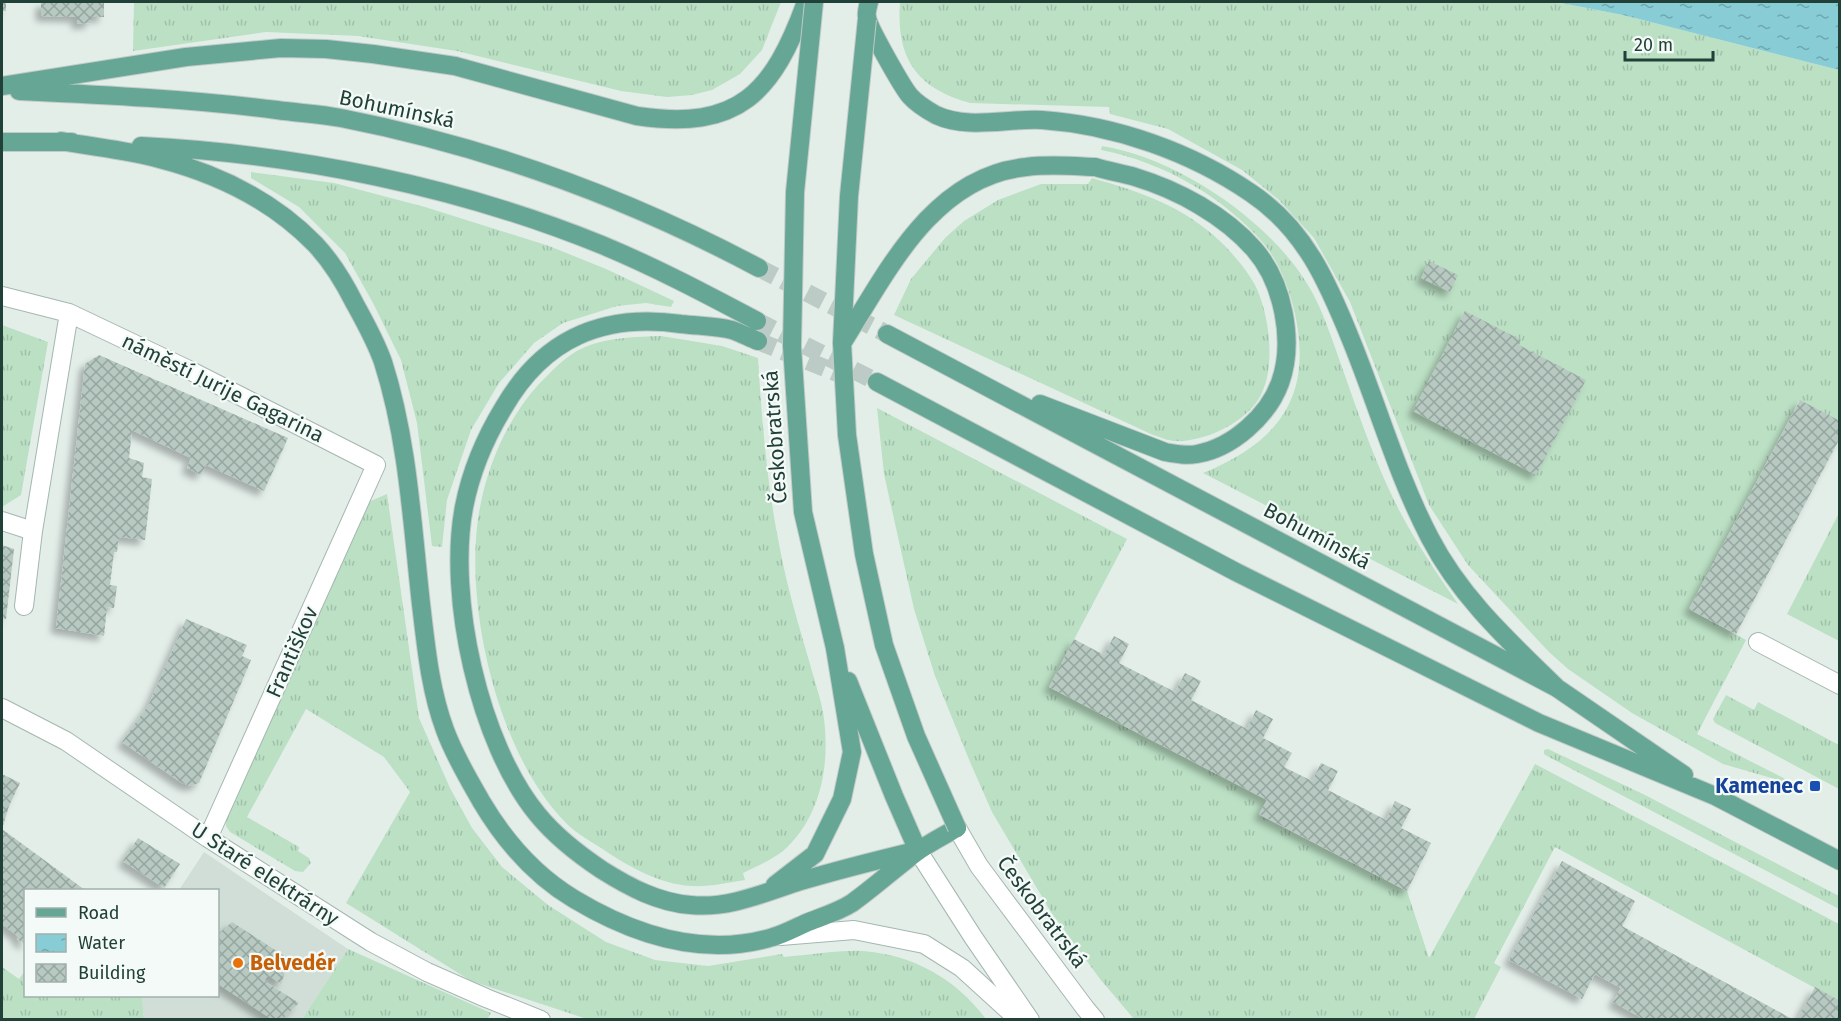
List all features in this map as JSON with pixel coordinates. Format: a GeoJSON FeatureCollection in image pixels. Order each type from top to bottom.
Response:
{"type":"FeatureCollection","features":[{"type":"Feature","properties":{"kind":"main road"},"geometry":{"type":"LineString","coordinates":[[2,88],[186,57],[281,48],[326,49],[455,66],[637,116],[684,120],[711,116],[735,107],[765,81],[787,49],[806,2]]}},
{"type":"Feature","properties":{"kind":"main road","name":"Českobratrská"},"geometry":{"type":"LineString","coordinates":[[814,2],[795,192],[792,346],[802,512],[835,648],[918,851]]}},
{"type":"Feature","properties":{"kind":"main road"},"geometry":{"type":"LineString","coordinates":[[868,10],[905,90],[915,101],[937,115],[968,122],[1044,120],[1105,130],[1168,150],[1218,173],[1269,207],[1301,239],[1317,264],[1336,302],[1397,465],[1431,541],[1475,606],[1557,688]]}},
{"type":"Feature","properties":{"kind":"main road","name":"Českobratrská"},"geometry":{"type":"LineString","coordinates":[[868,10],[849,196],[842,343],[847,435],[864,554],[884,645],[916,736],[957,828]]}},
{"type":"Feature","properties":{"kind":"main road","name":"Bohumínská"},"geometry":{"type":"LineString","coordinates":[[2,88],[215,102],[339,118],[457,145],[586,188],[649,213],[759,268]]}},
{"type":"Feature","properties":{"kind":"main road"},"geometry":{"type":"LineString","coordinates":[[2,142],[60,141],[202,149],[330,167],[440,192],[506,211],[602,245],[757,321]]}},
{"type":"Feature","properties":{"kind":"main road"},"geometry":{"type":"LineString","coordinates":[[60,141],[159,159],[226,181],[285,217],[316,245],[340,275],[382,360],[396,410],[404,458],[427,654],[434,693],[445,732],[464,772],[494,822],[514,849],[567,895],[598,914],[658,937],[708,946],[742,943],[773,937],[849,905],[918,851],[957,828]]}},
{"type":"Feature","properties":{"kind":"main road"},"geometry":{"type":"LineString","coordinates":[[842,343],[910,238],[949,199],[979,181],[1015,169],[1048,166],[1095,167],[1135,177],[1172,192],[1220,219],[1255,250],[1267,268],[1277,290],[1285,328],[1284,367],[1277,389],[1269,402],[1252,423],[1229,442],[1206,452],[1185,455],[1152,447],[960,373]]}},
{"type":"Feature","properties":{"kind":"main road"},"geometry":{"type":"LineString","coordinates":[[759,341],[732,330],[667,322],[634,322],[598,328],[572,337],[549,352],[512,393],[489,432],[474,470],[464,507],[459,557],[468,654],[481,702],[501,752],[536,813],[561,840],[592,864],[624,884],[657,898],[690,905],[723,904],[856,865],[918,851]]}},
{"type":"Feature","properties":{"kind":"main road","name":"Bohumínská"},"geometry":{"type":"LineString","coordinates":[[886,334],[1557,688],[1715,796]]}},
{"type":"Feature","properties":{"kind":"main road","name":"Bohumínská"},"geometry":{"type":"LineString","coordinates":[[877,386],[937,414],[1236,572],[1532,719],[1715,796],[1839,861]]}},
{"type":"Feature","properties":{"kind":"main road"},"geometry":{"type":"LineString","coordinates":[[759,895],[815,854],[842,799],[852,752],[835,648]]}},
{"type":"Feature","properties":{"kind":"street","name":"náměstí Jurije Gagarina"},"geometry":{"type":"LineString","coordinates":[[2,296],[69,313],[191,371],[376,465]]}},
{"type":"Feature","properties":{"kind":"street"},"geometry":{"type":"LineString","coordinates":[[24,606],[33,531],[69,313]]}},
{"type":"Feature","properties":{"kind":"street"},"geometry":{"type":"LineString","coordinates":[[376,465],[404,458]]}},
{"type":"Feature","properties":{"kind":"street","name":"Františkov"},"geometry":{"type":"LineString","coordinates":[[208,838],[376,465]]}},
{"type":"Feature","properties":{"kind":"street"},"geometry":{"type":"LineString","coordinates":[[2,521],[33,531]]}},
{"type":"Feature","properties":{"kind":"street"},"geometry":{"type":"LineString","coordinates":[[1758,642],[1839,685]]}},
{"type":"Feature","properties":{"kind":"street","name":"U Staré elektrárny"},"geometry":{"type":"LineString","coordinates":[[2,708],[66,741],[208,838],[371,942],[437,976],[541,1020]]}},
{"type":"Feature","properties":{"kind":"street","name":"Českobratrská"},"geometry":{"type":"LineString","coordinates":[[957,828],[979,866],[1095,1020]]}},
{"type":"Feature","properties":{"kind":"street","name":"Českobratrská"},"geometry":{"type":"LineString","coordinates":[[918,851],[1030,1020]]}},
{"type":"Feature","properties":{"kind":"street"},"geometry":{"type":"LineString","coordinates":[[773,937],[854,930],[924,944],[962,968],[1018,1020]]}},
{"type":"Feature","properties":{"kind":"shaded area"},"geometry":{"type":"Polygon","coordinates":[[[204,852],[348,949],[302,1019],[144,1019],[142,997],[219,997],[219,889],[180,889],[204,852]]]}},
{"type":"Feature","properties":{"kind":"green space"},"geometry":{"type":"Polygon","coordinates":[[[134,2],[781,2],[762,50],[740,74],[712,90],[692,95],[667,97],[621,91],[457,51],[358,36],[266,32],[133,51],[134,2]]]}},
{"type":"Feature","properties":{"kind":"green space"},"geometry":{"type":"Polygon","coordinates":[[[900,2],[1556,2],[1623,15],[1839,70],[1839,421],[1799,401],[1689,609],[1746,640],[1697,734],[1799,786],[1723,764],[1632,713],[1568,669],[1549,652],[1468,565],[1429,505],[1350,302],[1314,238],[1279,200],[1242,170],[1168,129],[1110,114],[1109,107],[970,103],[935,89],[913,68],[906,54],[900,22],[900,2]]]}},
{"type":"Feature","properties":{"kind":"green space"},"geometry":{"type":"Polygon","coordinates":[[[1102,146],[1132,153],[1162,164],[1222,198],[1250,219],[1296,267],[1322,312],[1369,442],[1393,499],[1419,545],[1458,604],[1203,473],[1252,447],[1270,431],[1284,413],[1294,393],[1299,370],[1299,344],[1290,296],[1280,268],[1270,252],[1230,211],[1191,184],[1147,163],[1101,150],[1102,146]]]}},
{"type":"Feature","properties":{"kind":"green space"},"geometry":{"type":"Polygon","coordinates":[[[251,172],[334,183],[425,207],[549,246],[606,269],[674,301],[671,307],[646,303],[617,306],[563,323],[534,343],[499,383],[471,430],[447,500],[442,547],[432,546],[417,423],[401,360],[345,253],[299,207],[251,178],[251,172]]]}},
{"type":"Feature","properties":{"kind":"green space"},"geometry":{"type":"Polygon","coordinates":[[[1092,178],[1144,195],[1192,219],[1207,229],[1226,247],[1255,285],[1268,327],[1268,374],[1258,400],[1241,418],[1225,428],[1186,441],[1172,441],[1153,435],[894,315],[911,279],[945,238],[964,221],[998,200],[1041,184],[1088,184],[1092,178]]]}},
{"type":"Feature","properties":{"kind":"green space"},"geometry":{"type":"Polygon","coordinates":[[[2,325],[48,342],[21,495],[2,507],[2,325]]]}},
{"type":"Feature","properties":{"kind":"green space"},"geometry":{"type":"Polygon","coordinates":[[[661,336],[722,346],[758,358],[761,406],[775,525],[790,592],[822,706],[825,731],[826,750],[821,787],[807,822],[796,837],[783,851],[743,873],[745,880],[711,885],[679,885],[634,868],[575,831],[543,795],[523,761],[492,681],[477,596],[475,556],[481,501],[499,447],[527,398],[560,363],[585,347],[613,339],[661,336]]]}},
{"type":"Feature","properties":{"kind":"green space"},"geometry":{"type":"Polygon","coordinates":[[[877,408],[1127,539],[1049,687],[1267,800],[1259,815],[1407,891],[1429,958],[1535,764],[1839,924],[1839,1001],[1555,847],[1494,963],[1501,967],[1474,1019],[1134,1019],[1100,979],[1051,912],[992,812],[970,762],[935,676],[914,609],[884,474],[877,408]]]}},
{"type":"Feature","properties":{"kind":"green space"},"geometry":{"type":"Polygon","coordinates":[[[387,494],[419,718],[450,788],[472,828],[502,867],[548,905],[606,942],[655,960],[708,966],[782,954],[784,957],[843,951],[882,953],[916,964],[947,981],[961,992],[986,1019],[587,1019],[471,981],[346,903],[410,792],[384,757],[306,709],[247,817],[299,847],[298,851],[309,858],[311,863],[303,872],[295,871],[230,832],[226,826],[226,820],[366,503],[387,494]]]}},
{"type":"Feature","properties":{"kind":"green space"},"geometry":{"type":"Polygon","coordinates":[[[1839,513],[1839,641],[1787,614],[1839,513]]]}},
{"type":"Feature","properties":{"kind":"green space"},"geometry":{"type":"Polygon","coordinates":[[[1726,695],[1754,710],[1758,702],[1839,745],[1839,789],[1715,723],[1713,719],[1726,695]]]}},
{"type":"Feature","properties":{"kind":"green space"},"geometry":{"type":"Polygon","coordinates":[[[1548,749],[1643,794],[1839,896],[1839,909],[1547,756],[1544,750],[1548,749]]]}},
{"type":"Feature","properties":{"kind":"green space"},"geometry":{"type":"Polygon","coordinates":[[[348,949],[491,1013],[487,1020],[302,1019],[348,949]]]}},
{"type":"Feature","properties":{"kind":"green space"},"geometry":{"type":"Polygon","coordinates":[[[2,967],[19,979],[24,972],[24,997],[142,997],[144,1019],[2,1019],[2,967]]]}},
{"type":"Feature","properties":{"kind":"water"},"geometry":{"type":"Polygon","coordinates":[[[1556,2],[1839,2],[1839,70],[1623,15],[1556,2]]]}},
{"type":"Feature","properties":{"kind":"building"},"geometry":{"type":"Polygon","coordinates":[[[2,2],[6,2],[6,11],[2,11],[2,2]]]}},
{"type":"Feature","properties":{"kind":"building"},"geometry":{"type":"Polygon","coordinates":[[[41,2],[104,2],[104,17],[91,17],[91,23],[77,24],[77,17],[41,16],[41,2]]]}},
{"type":"Feature","properties":{"kind":"building"},"geometry":{"type":"Polygon","coordinates":[[[1429,261],[1458,275],[1450,292],[1421,278],[1429,261]]]}},
{"type":"Feature","properties":{"kind":"building"},"geometry":{"type":"Polygon","coordinates":[[[1465,311],[1521,340],[1519,345],[1586,380],[1536,475],[1413,411],[1465,311]]]}},
{"type":"Feature","properties":{"kind":"building"},"geometry":{"type":"Polygon","coordinates":[[[99,355],[288,438],[264,491],[206,465],[201,475],[187,468],[191,458],[132,430],[129,458],[144,463],[142,477],[152,479],[145,540],[119,537],[117,552],[114,552],[110,585],[117,586],[114,608],[107,607],[104,636],[56,628],[85,364],[99,355]]]}},
{"type":"Feature","properties":{"kind":"building"},"geometry":{"type":"Polygon","coordinates":[[[1800,400],[1840,421],[1840,438],[1736,634],[1689,609],[1800,400]]]}},
{"type":"Feature","properties":{"kind":"building"},"geometry":{"type":"Polygon","coordinates":[[[2,545],[14,549],[6,619],[2,618],[2,545]]]}},
{"type":"Feature","properties":{"kind":"building"},"geometry":{"type":"Polygon","coordinates":[[[186,619],[247,645],[242,656],[251,660],[199,783],[191,786],[182,783],[122,742],[149,704],[186,619]]]}},
{"type":"Feature","properties":{"kind":"building"},"geometry":{"type":"Polygon","coordinates":[[[1114,636],[1129,644],[1119,663],[1175,692],[1185,673],[1201,681],[1191,700],[1247,729],[1256,710],[1273,719],[1263,738],[1292,753],[1284,767],[1312,781],[1321,763],[1338,771],[1328,790],[1386,820],[1395,801],[1411,809],[1401,828],[1431,843],[1407,891],[1259,814],[1267,800],[1049,687],[1074,639],[1104,655],[1114,636]]]}},
{"type":"Feature","properties":{"kind":"building"},"geometry":{"type":"Polygon","coordinates":[[[2,774],[20,783],[9,806],[2,829],[2,774]]]}},
{"type":"Feature","properties":{"kind":"building"},"geometry":{"type":"Polygon","coordinates":[[[2,829],[84,889],[24,889],[24,944],[2,924],[2,829]]]}},
{"type":"Feature","properties":{"kind":"building"},"geometry":{"type":"Polygon","coordinates":[[[138,838],[180,864],[164,888],[123,861],[138,838]]]}},
{"type":"Feature","properties":{"kind":"building"},"geometry":{"type":"Polygon","coordinates":[[[1562,861],[1635,901],[1622,926],[1794,1020],[1645,1020],[1613,1002],[1621,988],[1595,974],[1582,999],[1509,960],[1562,861]]]}},
{"type":"Feature","properties":{"kind":"building"},"geometry":{"type":"Polygon","coordinates":[[[232,922],[289,959],[281,984],[268,975],[264,981],[299,1003],[281,1020],[273,1020],[219,985],[219,933],[232,922]]]}},
{"type":"Feature","properties":{"kind":"building"},"geometry":{"type":"Polygon","coordinates":[[[1815,987],[1840,1001],[1840,1020],[1797,1020],[1815,987]]]}},
{"type":"Feature","properties":{"kind":"tunnel"},"geometry":{"type":"LineString","coordinates":[[759,268],[887,334]]}},
{"type":"Feature","properties":{"kind":"tunnel"},"geometry":{"type":"LineString","coordinates":[[757,321],[877,382]]}},
{"type":"Feature","properties":{"kind":"tunnel"},"geometry":{"type":"LineString","coordinates":[[758,341],[837,373]]}},
{"type":"Feature","properties":{"kind":"place","name":"Kamenec"},"geometry":{"type":"Point","coordinates":[1815,786]}},
{"type":"Feature","properties":{"kind":"place","name":"Belvedér"},"geometry":{"type":"Point","coordinates":[238,963]}}]}
